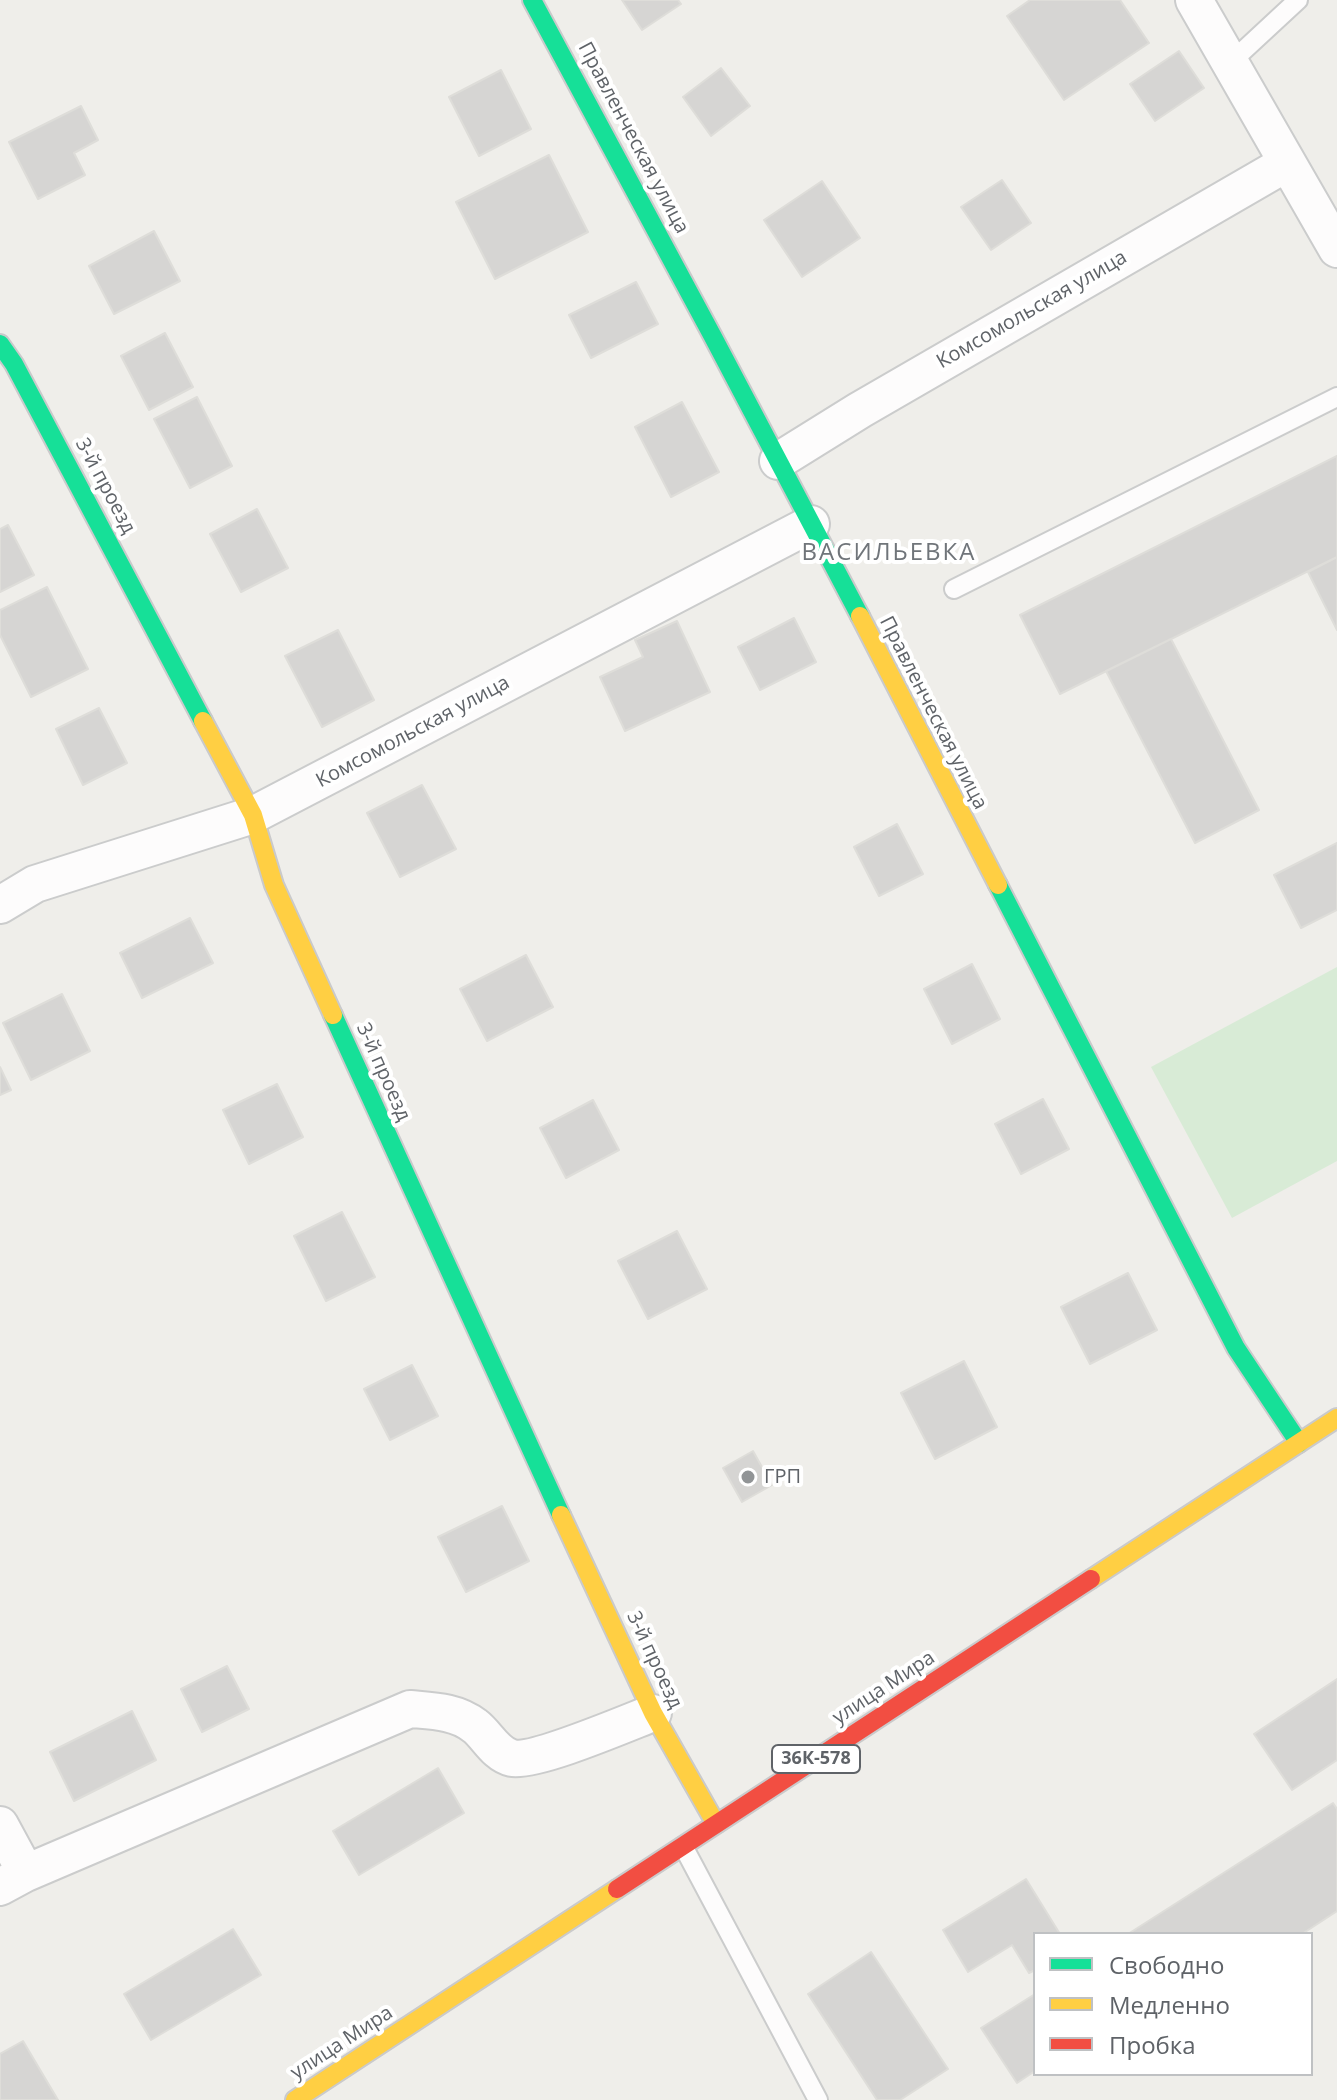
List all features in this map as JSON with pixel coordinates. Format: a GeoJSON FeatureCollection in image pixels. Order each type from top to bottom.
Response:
{"type":"FeatureCollection","features":[{"type":"Feature","properties":{"kind":"street","name":"Правленческая улица"},"geometry":{"type":"LineString","coordinates":[[532,0],[638,192],[1236,1348],[1299,1443]]}},
{"type":"Feature","properties":{"kind":"street"},"geometry":{"type":"LineString","coordinates":[[1194,0],[1337,249]]}},
{"type":"Feature","properties":{"kind":"street","name":"Комсомольская улица"},"geometry":{"type":"LineString","coordinates":[[778,461],[860,410],[1287,163]]}},
{"type":"Feature","properties":{"kind":"street","name":"3-й проезд"},"geometry":{"type":"LineString","coordinates":[[0,344],[43,418],[253,815],[274,885],[459,1295],[653,1713],[716,1824]]}},
{"type":"Feature","properties":{"kind":"street","name":"Комсомольская улица"},"geometry":{"type":"LineString","coordinates":[[0,905],[35,884],[253,815],[811,524]]}},
{"type":"Feature","properties":{"kind":"street","name":"улица Мира"},"geometry":{"type":"LineString","coordinates":[[295,2100],[1337,1418]]}},
{"type":"Feature","properties":{"kind":"street"},"geometry":{"type":"LineString","coordinates":[[0,1825],[13,1880],[410,1709],[446,1712],[474,1725],[493,1747],[511,1758],[534,1757],[653,1713]]}},
{"type":"Feature","properties":{"kind":"lane"},"geometry":{"type":"LineString","coordinates":[[1230,63],[1298,0]]}},
{"type":"Feature","properties":{"kind":"lane"},"geometry":{"type":"LineString","coordinates":[[954,589],[1337,397]]}},
{"type":"Feature","properties":{"kind":"lane"},"geometry":{"type":"LineString","coordinates":[[683,1846],[818,2100]]}},
{"type":"Feature","properties":{"kind":"green space"},"geometry":{"type":"Polygon","coordinates":[[[1337,967],[1337,1161],[1232,1218],[1151,1067],[1337,967]]]}},
{"type":"Feature","properties":{"kind":"building"},"geometry":{"type":"Polygon","coordinates":[[[622,0],[678,0],[681,4],[642,30],[622,0]]]}},
{"type":"Feature","properties":{"kind":"building"},"geometry":{"type":"Polygon","coordinates":[[[1030,0],[1120,0],[1149,43],[1064,100],[1007,16],[1030,0]]]}},
{"type":"Feature","properties":{"kind":"building"},"geometry":{"type":"Polygon","coordinates":[[[1179,51],[1204,88],[1155,121],[1130,84],[1179,51]]]}},
{"type":"Feature","properties":{"kind":"building"},"geometry":{"type":"Polygon","coordinates":[[[721,68],[750,106],[711,136],[683,97],[721,68]]]}},
{"type":"Feature","properties":{"kind":"building"},"geometry":{"type":"Polygon","coordinates":[[[501,70],[531,129],[479,156],[449,97],[501,70]]]}},
{"type":"Feature","properties":{"kind":"building"},"geometry":{"type":"Polygon","coordinates":[[[81,106],[98,140],[74,153],[85,175],[38,199],[9,142],[81,106]]]}},
{"type":"Feature","properties":{"kind":"building"},"geometry":{"type":"Polygon","coordinates":[[[549,155],[588,232],[495,279],[456,202],[549,155]]]}},
{"type":"Feature","properties":{"kind":"building"},"geometry":{"type":"Polygon","coordinates":[[[1002,180],[1031,223],[991,250],[961,207],[1002,180]]]}},
{"type":"Feature","properties":{"kind":"building"},"geometry":{"type":"Polygon","coordinates":[[[822,181],[860,238],[802,277],[764,220],[822,181]]]}},
{"type":"Feature","properties":{"kind":"building"},"geometry":{"type":"Polygon","coordinates":[[[154,231],[180,281],[114,314],[89,266],[154,231]]]}},
{"type":"Feature","properties":{"kind":"building"},"geometry":{"type":"Polygon","coordinates":[[[636,282],[658,324],[591,358],[569,315],[636,282]]]}},
{"type":"Feature","properties":{"kind":"building"},"geometry":{"type":"Polygon","coordinates":[[[165,333],[193,387],[149,410],[121,356],[165,333]]]}},
{"type":"Feature","properties":{"kind":"building"},"geometry":{"type":"Polygon","coordinates":[[[197,397],[232,466],[190,488],[154,419],[197,397]]]}},
{"type":"Feature","properties":{"kind":"building"},"geometry":{"type":"Polygon","coordinates":[[[682,402],[719,472],[671,497],[635,427],[682,402]]]}},
{"type":"Feature","properties":{"kind":"building"},"geometry":{"type":"Polygon","coordinates":[[[1337,456],[1337,557],[1060,694],[1020,615],[1337,456]]]}},
{"type":"Feature","properties":{"kind":"building"},"geometry":{"type":"Polygon","coordinates":[[[257,509],[288,568],[241,592],[210,534],[257,509]]]}},
{"type":"Feature","properties":{"kind":"building"},"geometry":{"type":"Polygon","coordinates":[[[8,525],[34,575],[0,592],[0,529],[8,525]]]}},
{"type":"Feature","properties":{"kind":"building"},"geometry":{"type":"Polygon","coordinates":[[[1337,557],[1337,630],[1308,572],[1337,557]]]}},
{"type":"Feature","properties":{"kind":"building"},"geometry":{"type":"Polygon","coordinates":[[[47,587],[88,669],[31,697],[0,635],[0,610],[47,587]]]}},
{"type":"Feature","properties":{"kind":"building"},"geometry":{"type":"Polygon","coordinates":[[[794,618],[816,662],[760,690],[738,647],[794,618]]]}},
{"type":"Feature","properties":{"kind":"building"},"geometry":{"type":"Polygon","coordinates":[[[677,621],[710,692],[625,731],[600,677],[643,657],[635,640],[677,621]]]}},
{"type":"Feature","properties":{"kind":"building"},"geometry":{"type":"Polygon","coordinates":[[[338,630],[374,700],[322,727],[285,656],[338,630]]]}},
{"type":"Feature","properties":{"kind":"building"},"geometry":{"type":"Polygon","coordinates":[[[1171,639],[1259,810],[1195,843],[1106,671],[1171,639]]]}},
{"type":"Feature","properties":{"kind":"building"},"geometry":{"type":"Polygon","coordinates":[[[99,708],[127,763],[83,785],[56,729],[99,708]]]}},
{"type":"Feature","properties":{"kind":"building"},"geometry":{"type":"Polygon","coordinates":[[[422,785],[456,849],[400,877],[367,813],[422,785]]]}},
{"type":"Feature","properties":{"kind":"building"},"geometry":{"type":"Polygon","coordinates":[[[897,824],[923,874],[879,896],[854,847],[897,824]]]}},
{"type":"Feature","properties":{"kind":"building"},"geometry":{"type":"Polygon","coordinates":[[[1337,843],[1337,910],[1301,928],[1274,875],[1337,843]]]}},
{"type":"Feature","properties":{"kind":"building"},"geometry":{"type":"Polygon","coordinates":[[[190,918],[213,963],[142,998],[120,953],[190,918]]]}},
{"type":"Feature","properties":{"kind":"building"},"geometry":{"type":"Polygon","coordinates":[[[526,955],[553,1007],[487,1041],[460,989],[526,955]]]}},
{"type":"Feature","properties":{"kind":"building"},"geometry":{"type":"Polygon","coordinates":[[[972,964],[1000,1019],[952,1044],[924,989],[972,964]]]}},
{"type":"Feature","properties":{"kind":"building"},"geometry":{"type":"Polygon","coordinates":[[[62,994],[90,1051],[31,1080],[3,1023],[62,994]]]}},
{"type":"Feature","properties":{"kind":"building"},"geometry":{"type":"Polygon","coordinates":[[[0,1067],[11,1090],[0,1095],[0,1067]]]}},
{"type":"Feature","properties":{"kind":"building"},"geometry":{"type":"Polygon","coordinates":[[[277,1084],[303,1137],[249,1164],[223,1110],[277,1084]]]}},
{"type":"Feature","properties":{"kind":"building"},"geometry":{"type":"Polygon","coordinates":[[[1043,1099],[1069,1149],[1021,1174],[995,1124],[1043,1099]]]}},
{"type":"Feature","properties":{"kind":"building"},"geometry":{"type":"Polygon","coordinates":[[[593,1100],[619,1150],[566,1178],[540,1128],[593,1100]]]}},
{"type":"Feature","properties":{"kind":"building"},"geometry":{"type":"Polygon","coordinates":[[[342,1212],[375,1277],[326,1301],[294,1236],[342,1212]]]}},
{"type":"Feature","properties":{"kind":"building"},"geometry":{"type":"Polygon","coordinates":[[[677,1231],[707,1289],[648,1319],[618,1261],[677,1231]]]}},
{"type":"Feature","properties":{"kind":"building"},"geometry":{"type":"Polygon","coordinates":[[[1128,1273],[1157,1330],[1090,1364],[1061,1307],[1128,1273]]]}},
{"type":"Feature","properties":{"kind":"building"},"geometry":{"type":"Polygon","coordinates":[[[964,1361],[997,1427],[935,1459],[901,1393],[964,1361]]]}},
{"type":"Feature","properties":{"kind":"building"},"geometry":{"type":"Polygon","coordinates":[[[412,1365],[438,1416],[390,1440],[364,1389],[412,1365]]]}},
{"type":"Feature","properties":{"kind":"building","name":"ГРП"},"geometry":{"type":"Polygon","coordinates":[[[753,1451],[772,1485],[742,1502],[723,1468],[753,1451]]]}},
{"type":"Feature","properties":{"kind":"building"},"geometry":{"type":"Polygon","coordinates":[[[502,1506],[529,1561],[466,1592],[438,1537],[502,1506]]]}},
{"type":"Feature","properties":{"kind":"building"},"geometry":{"type":"Polygon","coordinates":[[[227,1666],[249,1709],[202,1732],[181,1689],[227,1666]]]}},
{"type":"Feature","properties":{"kind":"building"},"geometry":{"type":"Polygon","coordinates":[[[1337,1679],[1337,1760],[1292,1790],[1254,1734],[1337,1679]]]}},
{"type":"Feature","properties":{"kind":"building"},"geometry":{"type":"Polygon","coordinates":[[[132,1711],[156,1760],[74,1801],[50,1752],[132,1711]]]}},
{"type":"Feature","properties":{"kind":"building"},"geometry":{"type":"Polygon","coordinates":[[[438,1768],[464,1813],[359,1875],[333,1831],[438,1768]]]}},
{"type":"Feature","properties":{"kind":"building"},"geometry":{"type":"Polygon","coordinates":[[[1333,1803],[1337,1809],[1337,1911],[1305,1932],[1131,1932],[1333,1803]]]}},
{"type":"Feature","properties":{"kind":"building"},"geometry":{"type":"Polygon","coordinates":[[[1026,1879],[1059,1932],[1033,1932],[1033,1971],[1029,1973],[1012,1945],[968,1972],[943,1930],[1026,1879]]]}},
{"type":"Feature","properties":{"kind":"building"},"geometry":{"type":"Polygon","coordinates":[[[233,1929],[261,1975],[151,2040],[124,1994],[233,1929]]]}},
{"type":"Feature","properties":{"kind":"building"},"geometry":{"type":"Polygon","coordinates":[[[871,1952],[948,2069],[900,2100],[877,2100],[808,1994],[871,1952]]]}},
{"type":"Feature","properties":{"kind":"building"},"geometry":{"type":"Polygon","coordinates":[[[1033,1995],[1033,2072],[1017,2083],[981,2028],[1033,1995]]]}},
{"type":"Feature","properties":{"kind":"building"},"geometry":{"type":"Polygon","coordinates":[[[23,2041],[58,2100],[0,2100],[0,2054],[23,2041]]]}},
{"type":"Feature","properties":{"kind":"traffic: fast"},"geometry":{"type":"LineString","coordinates":[[532,0],[860,616]]}},
{"type":"Feature","properties":{"kind":"traffic: fast"},"geometry":{"type":"LineString","coordinates":[[0,344],[14,364],[203,721]]}},
{"type":"Feature","properties":{"kind":"traffic: fast"},"geometry":{"type":"LineString","coordinates":[[998,885],[1236,1348],[1299,1443]]}},
{"type":"Feature","properties":{"kind":"traffic: fast"},"geometry":{"type":"LineString","coordinates":[[333,1015],[561,1515]]}},
{"type":"Feature","properties":{"kind":"traffic: slow"},"geometry":{"type":"LineString","coordinates":[[860,616],[998,885]]}},
{"type":"Feature","properties":{"kind":"traffic: slow"},"geometry":{"type":"LineString","coordinates":[[203,721],[253,815],[274,885],[333,1015]]}},
{"type":"Feature","properties":{"kind":"traffic: slow"},"geometry":{"type":"LineString","coordinates":[[1091,1579],[1337,1418]]}},
{"type":"Feature","properties":{"kind":"traffic: slow"},"geometry":{"type":"LineString","coordinates":[[561,1515],[653,1713],[716,1824]]}},
{"type":"Feature","properties":{"kind":"traffic: slow"},"geometry":{"type":"LineString","coordinates":[[295,2100],[617,1889]]}},
{"type":"Feature","properties":{"kind":"traffic: jam"},"geometry":{"type":"LineString","coordinates":[[617,1889],[1091,1579]]}},
{"type":"Feature","properties":{"kind":"place","name":"ГРП"},"geometry":{"type":"Point","coordinates":[748,1477]}},
{"type":"Feature","properties":{"kind":"district","name":"ВАСИЛЬЕВКА"},"geometry":{"type":"Point","coordinates":[889,553]}}]}
